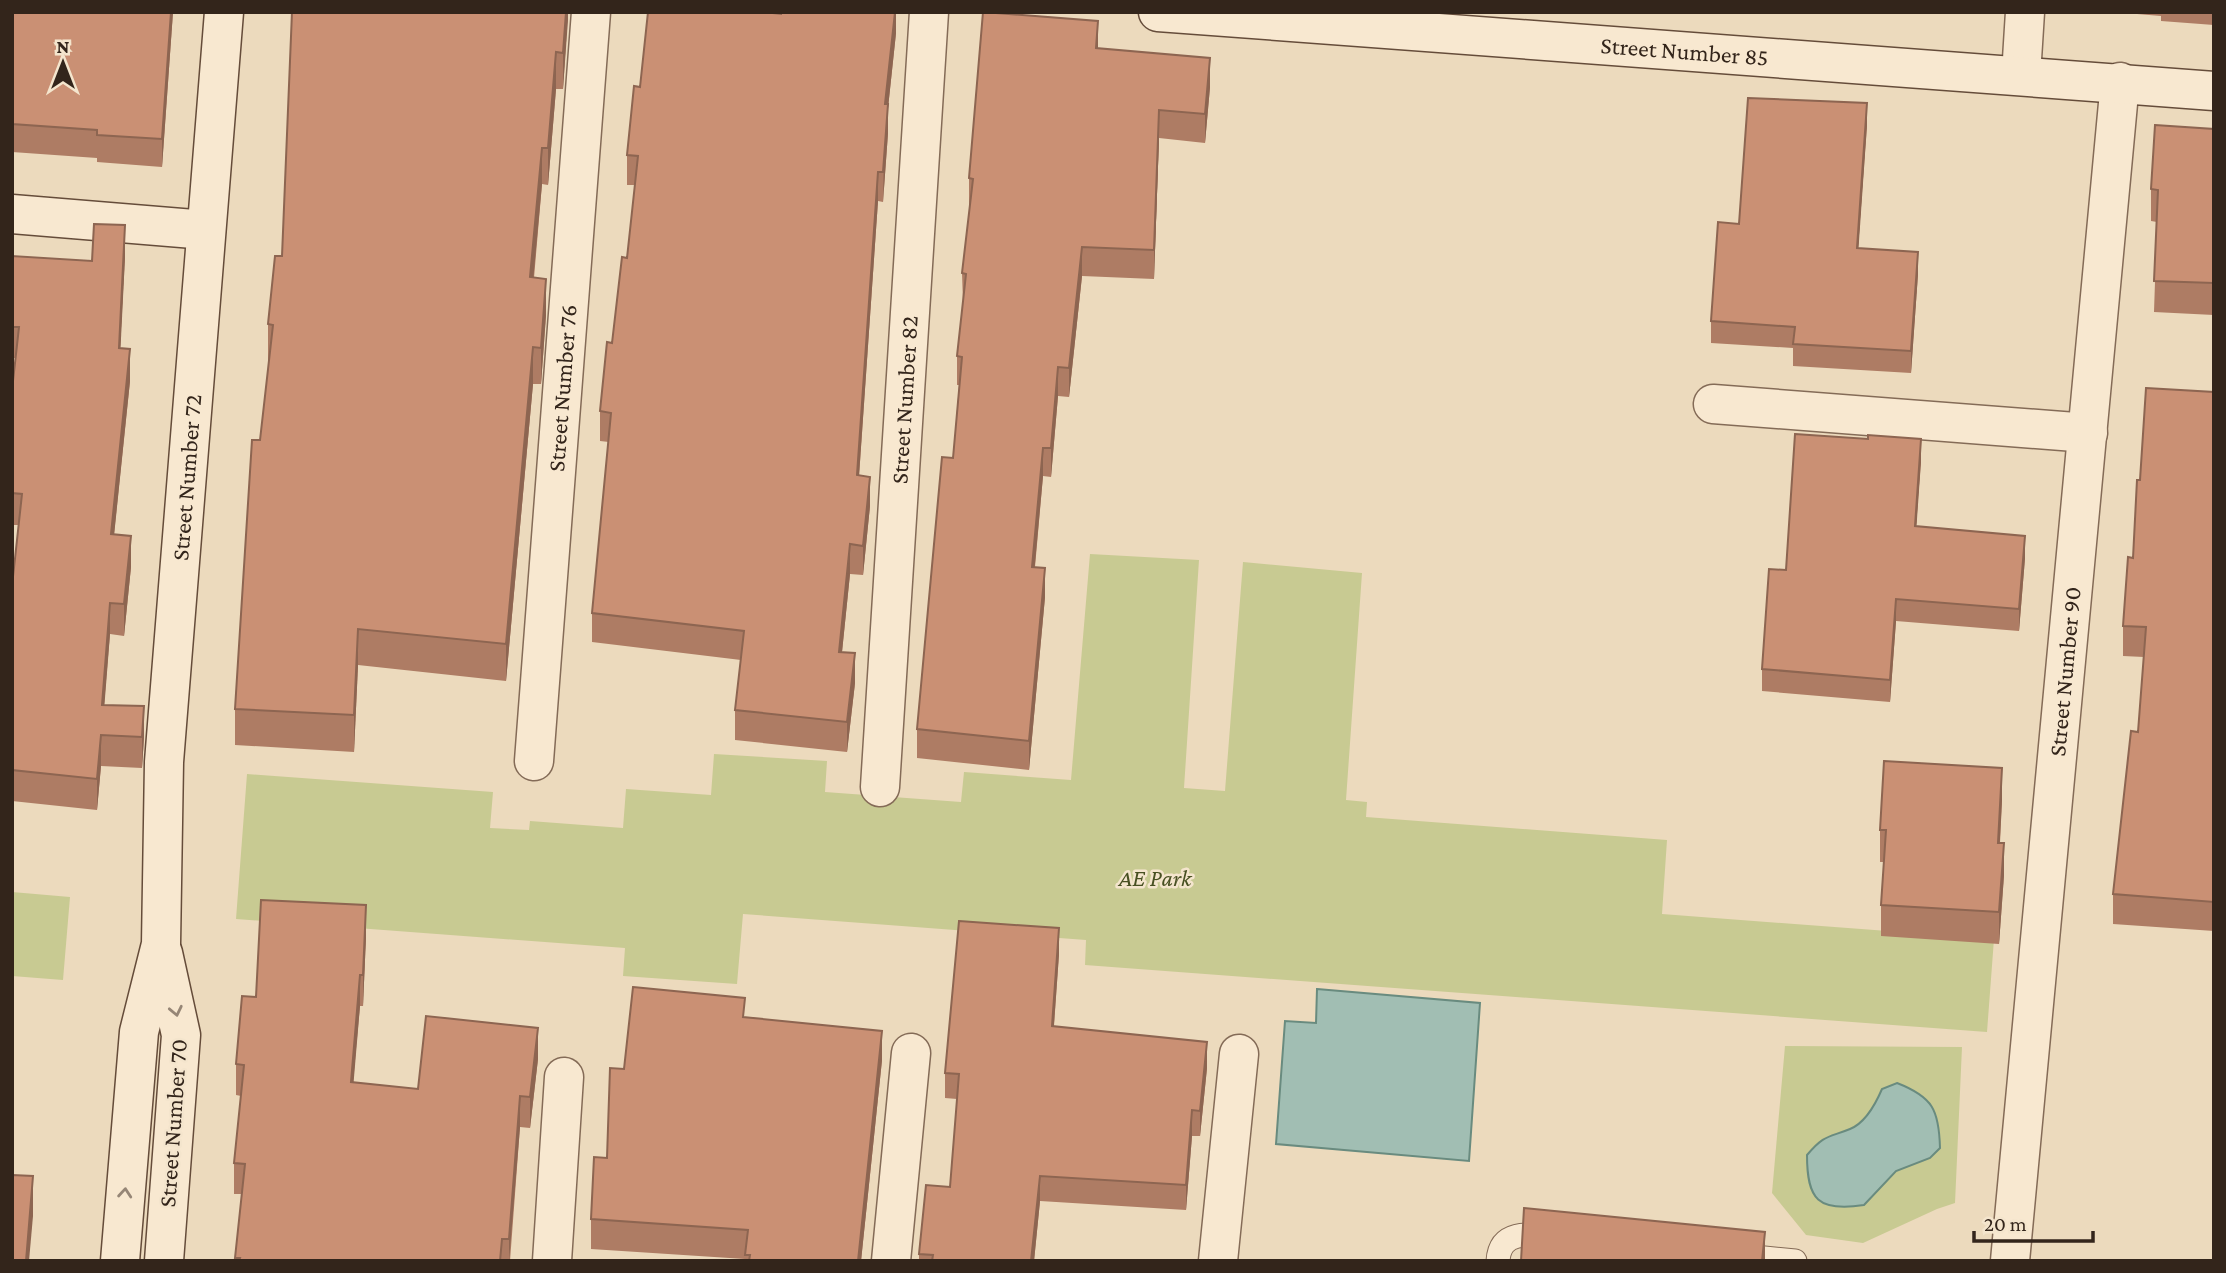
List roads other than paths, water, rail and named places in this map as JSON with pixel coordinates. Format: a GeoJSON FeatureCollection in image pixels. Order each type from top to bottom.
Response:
{"type":"FeatureCollection","features":[{"type":"Feature","properties":{"kind":"street","name":"Street Number 72"},"geometry":{"type":"LineString","coordinates":[[161,944],[164,762],[224,12]]}},
{"type":"Feature","properties":{"kind":"street","name":"Street Number 76"},"geometry":{"type":"LineString","coordinates":[[534,761],[591,12]]}},
{"type":"Feature","properties":{"kind":"street","name":"Street Number 82"},"geometry":{"type":"LineString","coordinates":[[880,787],[929,12]]}},
{"type":"Feature","properties":{"kind":"street","name":"Street Number 85"},"geometry":{"type":"LineString","coordinates":[[1158,12],[1451,23],[2214,91]]}},
{"type":"Feature","properties":{"kind":"street"},"geometry":{"type":"LineString","coordinates":[[2021,75],[2025,12]]}},
{"type":"Feature","properties":{"kind":"street","name":"Street Number 90"},"geometry":{"type":"LineString","coordinates":[[2010,1261],[2120,82]]}},
{"type":"Feature","properties":{"kind":"street"},"geometry":{"type":"LineString","coordinates":[[12,214],[206,230]]}},
{"type":"Feature","properties":{"kind":"street"},"geometry":{"type":"LineString","coordinates":[[1713,404],[2088,433]]}},
{"type":"Feature","properties":{"kind":"street"},"geometry":{"type":"LineString","coordinates":[[120,1261],[139,1032],[161,944]]}},
{"type":"Feature","properties":{"kind":"street","name":"Street Number 70"},"geometry":{"type":"LineString","coordinates":[[161,944],[181,1035],[164,1261]]}},
{"type":"Feature","properties":{"kind":"street"},"geometry":{"type":"LineString","coordinates":[[891,1261],[911,1053]]}},
{"type":"Feature","properties":{"kind":"street"},"geometry":{"type":"LineString","coordinates":[[1218,1261],[1239,1054]]}},
{"type":"Feature","properties":{"kind":"street"},"geometry":{"type":"LineString","coordinates":[[552,1261],[564,1077]]}},
{"type":"Feature","properties":{"kind":"lane"},"geometry":{"type":"LineString","coordinates":[[1497,1261],[1504,1242],[1514,1236],[1567,1238]]}},
{"type":"Feature","properties":{"kind":"lane"},"geometry":{"type":"LineString","coordinates":[[1714,1253],[1795,1261]]}},
{"type":"Feature","properties":{"kind":"park label","name":"AE Park"},"geometry":{"type":"Point","coordinates":[1155,878]}}]}
